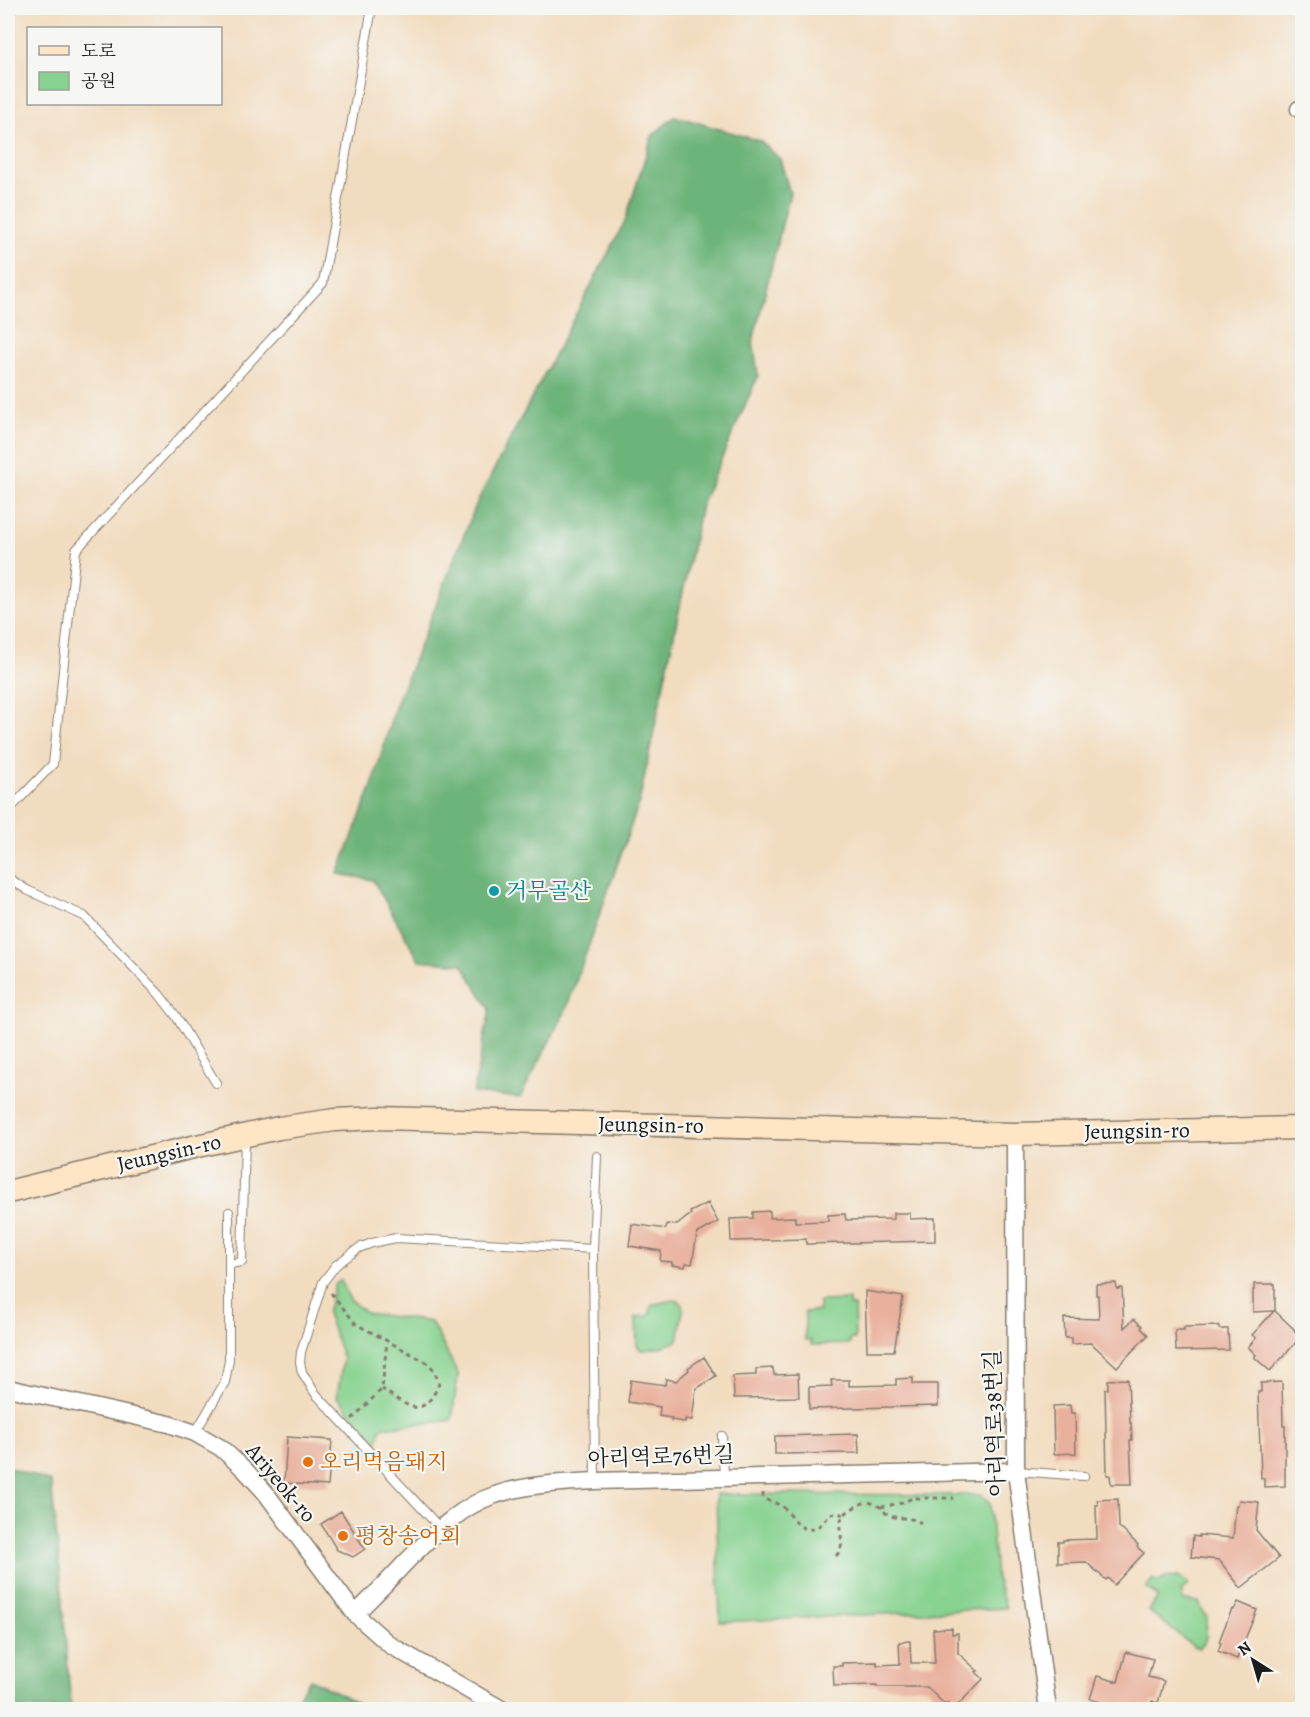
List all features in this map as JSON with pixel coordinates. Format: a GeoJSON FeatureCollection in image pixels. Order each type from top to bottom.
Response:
{"type":"FeatureCollection","features":[{"type":"Feature","properties":{"kind":"street","name":"Jeungsin-ro"},"geometry":{"type":"LineString","coordinates":[[8,1192],[197,1146],[335,1120],[378,1118],[1015,1134],[1302,1128]]}},
{"type":"Feature","properties":{"kind":"street","name":"아리역로38번길"},"geometry":{"type":"LineString","coordinates":[[1015,1134],[1016,1471],[1048,1710]]}},
{"type":"Feature","properties":{"kind":"street","name":"Ariyeok-ro"},"geometry":{"type":"LineString","coordinates":[[8,1388],[169,1424],[195,1433],[220,1448],[265,1492],[355,1614],[390,1645],[503,1710]]}},
{"type":"Feature","properties":{"kind":"street","name":"아리역로76번길"},"geometry":{"type":"LineString","coordinates":[[355,1614],[440,1528],[454,1517],[493,1495],[517,1489],[595,1481],[1016,1471]]}},
{"type":"Feature","properties":{"kind":"lane"},"geometry":{"type":"LineString","coordinates":[[8,811],[53,764],[76,550],[323,284],[372,8]]}},
{"type":"Feature","properties":{"kind":"lane"},"geometry":{"type":"LineString","coordinates":[[8,875],[10,879],[27,890],[84,916],[159,994],[176,1016],[216,1083]]}},
{"type":"Feature","properties":{"kind":"lane"},"geometry":{"type":"LineString","coordinates":[[229,1264],[242,1262],[244,1136]]}},
{"type":"Feature","properties":{"kind":"lane"},"geometry":{"type":"LineString","coordinates":[[595,1481],[593,1250],[597,1156]]}},
{"type":"Feature","properties":{"kind":"lane"},"geometry":{"type":"LineString","coordinates":[[195,1433],[225,1382],[229,1360],[229,1212]]}},
{"type":"Feature","properties":{"kind":"lane"},"geometry":{"type":"LineString","coordinates":[[440,1528],[315,1393],[302,1372],[301,1352],[323,1281],[336,1265],[359,1248],[396,1238],[593,1250]]}},
{"type":"Feature","properties":{"kind":"lane"},"geometry":{"type":"LineString","coordinates":[[722,1436],[724,1477]]}},
{"type":"Feature","properties":{"kind":"lane"},"geometry":{"type":"LineString","coordinates":[[1016,1471],[1084,1476]]}},
{"type":"Feature","properties":{"kind":"path"},"geometry":{"type":"LineString","coordinates":[[323,1281],[348,1317],[356,1324],[428,1363],[434,1370],[439,1384],[425,1405],[418,1408],[410,1407],[381,1389]]}},
{"type":"Feature","properties":{"kind":"path"},"geometry":{"type":"LineString","coordinates":[[345,1426],[381,1389],[387,1341]]}},
{"type":"Feature","properties":{"kind":"path"},"geometry":{"type":"LineString","coordinates":[[881,1508],[914,1498],[954,1498]]}},
{"type":"Feature","properties":{"kind":"path"},"geometry":{"type":"LineString","coordinates":[[762,1499],[782,1506],[804,1528],[817,1528],[831,1513],[836,1512],[843,1515]]}},
{"type":"Feature","properties":{"kind":"path"},"geometry":{"type":"LineString","coordinates":[[836,1556],[841,1551],[840,1523],[843,1515],[862,1503],[875,1504],[889,1515],[913,1519],[921,1523]]}},
{"type":"Feature","properties":{"kind":"green space"},"geometry":{"type":"Polygon","coordinates":[[[675,116],[760,141],[780,159],[790,193],[753,341],[758,376],[701,505],[639,803],[566,1010],[520,1098],[473,1093],[490,1009],[462,964],[419,960],[373,880],[338,874],[373,783],[395,707],[478,500],[625,221],[652,136],[675,116]]]}},
{"type":"Feature","properties":{"kind":"green space"},"geometry":{"type":"Polygon","coordinates":[[[341,1280],[350,1300],[366,1313],[431,1322],[458,1374],[452,1420],[381,1428],[377,1444],[337,1397],[343,1359],[327,1313],[335,1285],[341,1280]]]}},
{"type":"Feature","properties":{"kind":"green space"},"geometry":{"type":"Polygon","coordinates":[[[673,1300],[680,1302],[683,1310],[678,1340],[660,1347],[641,1350],[637,1345],[636,1317],[649,1316],[652,1305],[673,1300]]]}},
{"type":"Feature","properties":{"kind":"green space"},"geometry":{"type":"Polygon","coordinates":[[[849,1300],[849,1306],[854,1306],[855,1339],[850,1339],[850,1344],[811,1345],[811,1340],[805,1340],[805,1312],[819,1311],[819,1301],[849,1300]]]}},
{"type":"Feature","properties":{"kind":"green space"},"geometry":{"type":"Polygon","coordinates":[[[8,1467],[51,1482],[71,1709],[8,1709],[8,1467]]]}},
{"type":"Feature","properties":{"kind":"green space"},"geometry":{"type":"Polygon","coordinates":[[[716,1494],[981,1495],[990,1504],[996,1578],[1006,1608],[720,1622],[716,1494]]]}},
{"type":"Feature","properties":{"kind":"green space"},"geometry":{"type":"Polygon","coordinates":[[[1177,1576],[1189,1584],[1182,1590],[1182,1599],[1199,1602],[1204,1615],[1207,1615],[1207,1635],[1203,1645],[1199,1648],[1194,1647],[1149,1611],[1158,1596],[1146,1588],[1153,1579],[1156,1582],[1166,1577],[1177,1578],[1177,1576]]]}},
{"type":"Feature","properties":{"kind":"green space"},"geometry":{"type":"Polygon","coordinates":[[[310,1679],[370,1709],[290,1709],[310,1679]]]}},
{"type":"Feature","properties":{"kind":"building"},"geometry":{"type":"Polygon","coordinates":[[[708,1203],[718,1222],[697,1234],[692,1264],[686,1263],[685,1267],[672,1265],[672,1262],[660,1261],[661,1251],[629,1246],[632,1224],[666,1229],[667,1224],[677,1225],[691,1214],[690,1212],[708,1203]]]}},
{"type":"Feature","properties":{"kind":"building"},"geometry":{"type":"Polygon","coordinates":[[[770,1211],[770,1218],[795,1217],[795,1222],[828,1221],[828,1215],[845,1214],[846,1220],[893,1219],[893,1213],[910,1213],[910,1219],[935,1218],[935,1241],[806,1244],[806,1239],[731,1241],[730,1219],[753,1218],[753,1212],[770,1211]]]}},
{"type":"Feature","properties":{"kind":"building"},"geometry":{"type":"Polygon","coordinates":[[[1116,1283],[1117,1289],[1122,1288],[1124,1328],[1134,1319],[1148,1335],[1117,1367],[1091,1343],[1071,1344],[1071,1338],[1065,1338],[1064,1318],[1099,1319],[1096,1284],[1116,1283]]]}},
{"type":"Feature","properties":{"kind":"building"},"geometry":{"type":"Polygon","coordinates":[[[1254,1284],[1275,1284],[1275,1311],[1300,1338],[1270,1371],[1254,1357],[1256,1355],[1248,1347],[1256,1338],[1252,1335],[1274,1311],[1253,1312],[1254,1284]]]}},
{"type":"Feature","properties":{"kind":"building"},"geometry":{"type":"Polygon","coordinates":[[[865,1291],[903,1297],[894,1351],[867,1351],[865,1291]]]}},
{"type":"Feature","properties":{"kind":"building"},"geometry":{"type":"Polygon","coordinates":[[[1219,1326],[1219,1329],[1228,1329],[1229,1350],[1176,1351],[1175,1330],[1184,1330],[1184,1327],[1219,1326]]]}},
{"type":"Feature","properties":{"kind":"building"},"geometry":{"type":"Polygon","coordinates":[[[704,1357],[716,1376],[696,1389],[692,1420],[685,1419],[685,1422],[671,1420],[672,1418],[659,1416],[660,1407],[628,1402],[631,1380],[665,1385],[666,1379],[676,1381],[689,1370],[688,1368],[704,1357]]]}},
{"type":"Feature","properties":{"kind":"building"},"geometry":{"type":"Polygon","coordinates":[[[773,1368],[774,1375],[798,1374],[799,1397],[734,1398],[733,1376],[756,1375],[756,1369],[773,1368]]]}},
{"type":"Feature","properties":{"kind":"building"},"geometry":{"type":"Polygon","coordinates":[[[913,1378],[913,1384],[938,1384],[938,1406],[809,1409],[809,1387],[832,1386],[831,1380],[849,1380],[849,1386],[896,1385],[896,1379],[913,1378]]]}},
{"type":"Feature","properties":{"kind":"building"},"geometry":{"type":"Polygon","coordinates":[[[1128,1379],[1132,1484],[1111,1484],[1110,1475],[1107,1475],[1105,1389],[1108,1389],[1108,1380],[1128,1379]]]}},
{"type":"Feature","properties":{"kind":"building"},"geometry":{"type":"Polygon","coordinates":[[[1282,1382],[1285,1486],[1264,1487],[1264,1478],[1261,1478],[1258,1392],[1261,1392],[1261,1383],[1282,1382]]]}},
{"type":"Feature","properties":{"kind":"building"},"geometry":{"type":"Polygon","coordinates":[[[1070,1405],[1071,1413],[1075,1413],[1076,1453],[1054,1454],[1053,1406],[1070,1405]]]}},
{"type":"Feature","properties":{"kind":"building"},"geometry":{"type":"Polygon","coordinates":[[[858,1434],[859,1453],[775,1454],[775,1436],[858,1434]]]}},
{"type":"Feature","properties":{"kind":"building","name":"오리먹음돼지"},"geometry":{"type":"Polygon","coordinates":[[[287,1437],[332,1440],[328,1486],[284,1483],[287,1437]]]}},
{"type":"Feature","properties":{"kind":"building"},"geometry":{"type":"Polygon","coordinates":[[[1118,1499],[1119,1527],[1144,1553],[1114,1585],[1086,1562],[1058,1563],[1058,1542],[1097,1539],[1097,1500],[1118,1499]]]}},
{"type":"Feature","properties":{"kind":"building"},"geometry":{"type":"Polygon","coordinates":[[[1239,1500],[1259,1502],[1256,1530],[1279,1558],[1241,1588],[1219,1560],[1191,1557],[1193,1536],[1233,1538],[1236,1505],[1239,1500]]]}},
{"type":"Feature","properties":{"kind":"building","name":"평창송어회"},"geometry":{"type":"Polygon","coordinates":[[[341,1511],[365,1549],[353,1557],[337,1550],[321,1524],[341,1511]]]}},
{"type":"Feature","properties":{"kind":"building"},"geometry":{"type":"Polygon","coordinates":[[[1238,1602],[1257,1610],[1237,1659],[1218,1651],[1223,1631],[1232,1609],[1234,1610],[1238,1602]]]}},
{"type":"Feature","properties":{"kind":"building"},"geometry":{"type":"Polygon","coordinates":[[[952,1628],[952,1634],[958,1633],[958,1653],[978,1671],[976,1672],[983,1679],[954,1709],[947,1703],[945,1705],[927,1687],[834,1686],[833,1666],[842,1666],[842,1663],[900,1664],[899,1642],[910,1641],[911,1663],[935,1663],[933,1629],[952,1628]]]}},
{"type":"Feature","properties":{"kind":"building"},"geometry":{"type":"Polygon","coordinates":[[[1126,1652],[1153,1659],[1148,1677],[1164,1681],[1158,1703],[1152,1701],[1150,1710],[1127,1710],[1090,1699],[1097,1676],[1118,1682],[1126,1652]]]}},
{"type":"Feature","properties":{"kind":"place","name":"거무골산"},"geometry":{"type":"Point","coordinates":[494,891]}},
{"type":"Feature","properties":{"kind":"place","name":"오리먹음돼지"},"geometry":{"type":"Point","coordinates":[308,1462]}},
{"type":"Feature","properties":{"kind":"place","name":"평창송어회"},"geometry":{"type":"Point","coordinates":[343,1536]}}]}
